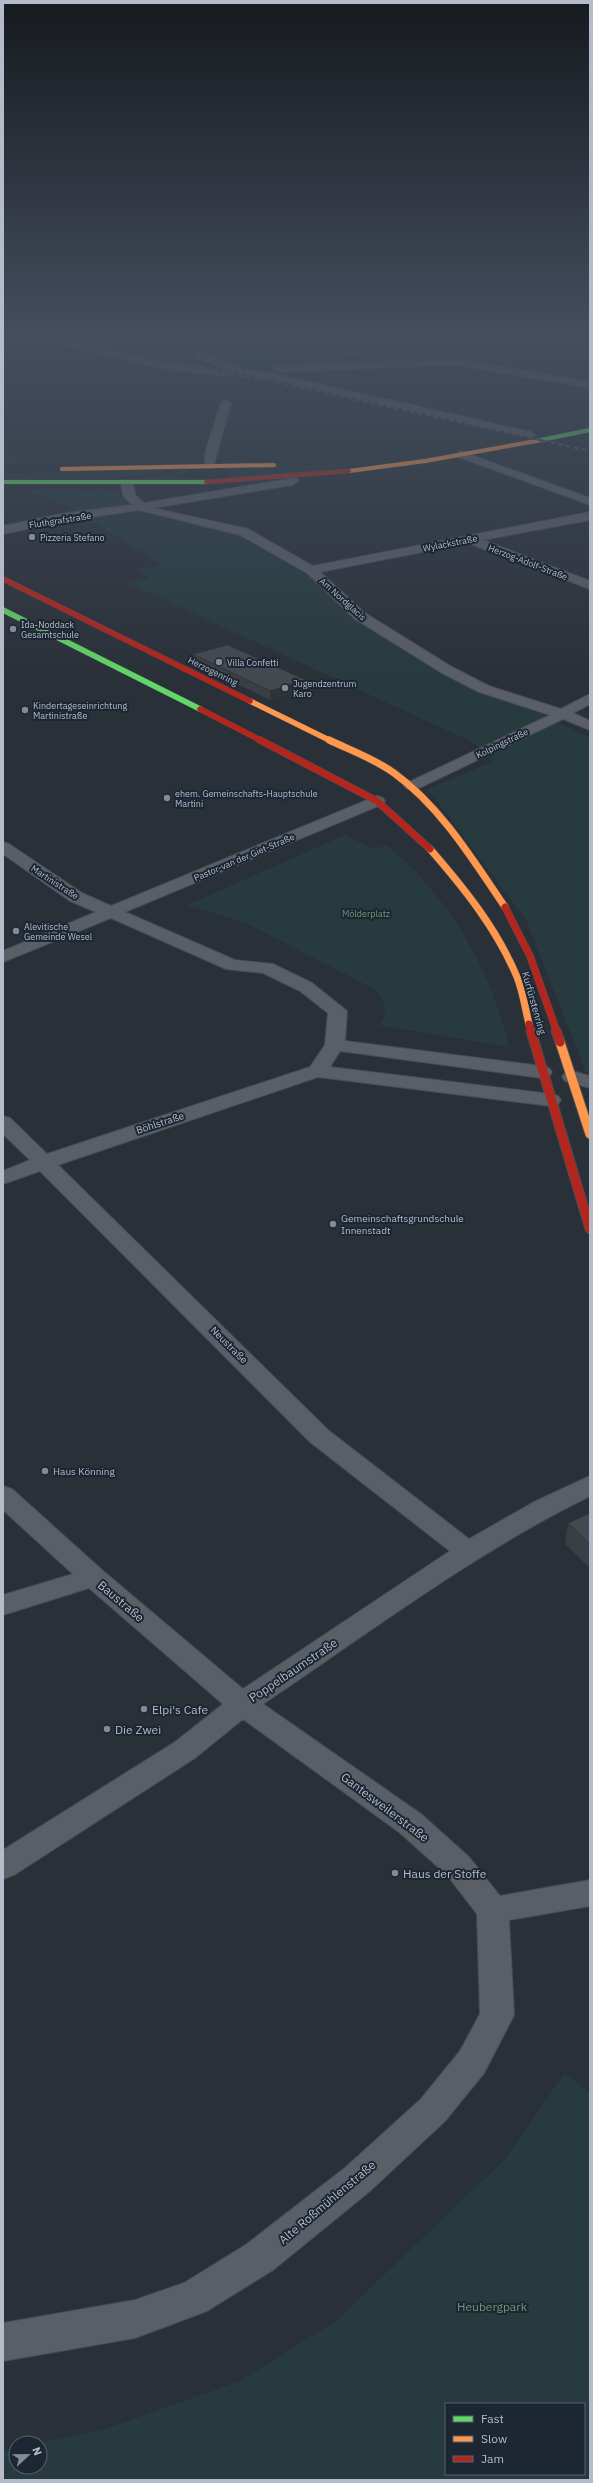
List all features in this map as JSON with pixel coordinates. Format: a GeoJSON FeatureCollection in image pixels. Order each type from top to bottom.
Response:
{"type":"FeatureCollection","features":[{"type":"Feature","properties":{"kind":"main road"},"geometry":{"type":"LineString","coordinates":[[320,463],[420,455],[443,451]]}},
{"type":"Feature","properties":{"kind":"main road"},"geometry":{"type":"LineString","coordinates":[[3,482],[200,483],[291,477],[478,451]]}},
{"type":"Feature","properties":{"kind":"main road"},"geometry":{"type":"LineString","coordinates":[[50,469],[282,464]]}},
{"type":"Feature","properties":{"kind":"main road"},"geometry":{"type":"LineString","coordinates":[[209,466],[219,469],[220,475],[200,483],[191,480],[190,476],[195,470],[209,466]]}},
{"type":"Feature","properties":{"kind":"main road","name":"Herzogenring"},"geometry":{"type":"LineString","coordinates":[[3,579],[393,772],[412,786]]}},
{"type":"Feature","properties":{"kind":"main road"},"geometry":{"type":"LineString","coordinates":[[3,610],[380,799]]}},
{"type":"Feature","properties":{"kind":"main road"},"geometry":{"type":"LineString","coordinates":[[398,792],[412,786]]}},
{"type":"Feature","properties":{"kind":"main road","name":"Kurfürstenring"},"geometry":{"type":"LineString","coordinates":[[412,786],[472,859],[517,926],[581,1080],[590,1134]]}},
{"type":"Feature","properties":{"kind":"main road","name":"Kurfürstenring"},"geometry":{"type":"LineString","coordinates":[[380,799],[427,845],[462,884],[492,927],[517,978],[542,1072],[590,1229]]}},
{"type":"Feature","properties":{"kind":"main road"},"geometry":{"type":"LineString","coordinates":[[542,1072],[581,1080]]}},
{"type":"Feature","properties":{"kind":"main road"},"geometry":{"type":"LineString","coordinates":[[551,1100],[586,1104]]}},
{"type":"Feature","properties":{"kind":"street"},"geometry":{"type":"LineString","coordinates":[[209,466],[211,451]]}},
{"type":"Feature","properties":{"kind":"street"},"geometry":{"type":"LineString","coordinates":[[460,454],[590,502]]}},
{"type":"Feature","properties":{"kind":"street","name":"Fluthgrafstraße"},"geometry":{"type":"LineString","coordinates":[[3,530],[66,517],[140,507],[292,482],[293,480]]}},
{"type":"Feature","properties":{"kind":"street"},"geometry":{"type":"LineString","coordinates":[[127,483],[129,496],[140,507]]}},
{"type":"Feature","properties":{"kind":"street"},"geometry":{"type":"LineString","coordinates":[[200,483],[200,485],[212,495]]}},
{"type":"Feature","properties":{"kind":"street","name":"Am Nordglacis"},"geometry":{"type":"LineString","coordinates":[[140,507],[146,510],[244,532],[311,570],[360,616],[447,670],[484,689],[560,713],[590,726]]}},
{"type":"Feature","properties":{"kind":"street","name":"Wylackstraße"},"geometry":{"type":"LineString","coordinates":[[311,570],[590,516]]}},
{"type":"Feature","properties":{"kind":"street","name":"Herzog-Adolf-Straße"},"geometry":{"type":"LineString","coordinates":[[467,539],[590,585]]}},
{"type":"Feature","properties":{"kind":"street","name":"Kolpingstraße"},"geometry":{"type":"LineString","coordinates":[[412,786],[544,724],[560,713],[590,698]]}},
{"type":"Feature","properties":{"kind":"street","name":"Pastor-van der Giet-Straße"},"geometry":{"type":"LineString","coordinates":[[3,957],[380,799]]}},
{"type":"Feature","properties":{"kind":"street","name":"Martinistraße"},"geometry":{"type":"LineString","coordinates":[[3,847],[76,897],[110,912]]}},
{"type":"Feature","properties":{"kind":"street"},"geometry":{"type":"LineString","coordinates":[[110,912],[232,965],[267,968],[306,987],[338,1011],[335,1046],[317,1071],[551,1100]]}},
{"type":"Feature","properties":{"kind":"street"},"geometry":{"type":"LineString","coordinates":[[335,1046],[542,1072]]}},
{"type":"Feature","properties":{"kind":"street","name":"Böhlstraße"},"geometry":{"type":"LineString","coordinates":[[3,1178],[45,1162],[317,1071]]}},
{"type":"Feature","properties":{"kind":"street","name":"Neustraße"},"geometry":{"type":"LineString","coordinates":[[3,1122],[320,1436],[468,1552]]}},
{"type":"Feature","properties":{"kind":"street","name":"Poppelbaumstraße"},"geometry":{"type":"LineString","coordinates":[[3,1866],[185,1750],[242,1704],[468,1552],[543,1508],[590,1485]]}},
{"type":"Feature","properties":{"kind":"street","name":"Baustraße"},"geometry":{"type":"LineString","coordinates":[[3,1495],[93,1578],[242,1704]]}},
{"type":"Feature","properties":{"kind":"street"},"geometry":{"type":"LineString","coordinates":[[3,1605],[93,1578]]}},
{"type":"Feature","properties":{"kind":"street","name":"Gantesweilerstraße"},"geometry":{"type":"LineString","coordinates":[[242,1704],[410,1822],[458,1866],[493,1910]]}},
{"type":"Feature","properties":{"kind":"street"},"geometry":{"type":"LineString","coordinates":[[493,1910],[590,1893]]}},
{"type":"Feature","properties":{"kind":"street","name":"Alte Roßmühlenstraße"},"geometry":{"type":"LineString","coordinates":[[3,2342],[34,2338],[135,2319],[194,2298],[260,2257],[358,2179],[433,2110],[472,2062],[497,2015],[493,1910]]}},
{"type":"Feature","properties":{"kind":"green space"},"geometry":{"type":"Polygon","coordinates":[[[3,453],[25,453],[22,465],[3,465],[3,453]]]}},
{"type":"Feature","properties":{"kind":"green space"},"geometry":{"type":"Polygon","coordinates":[[[394,461],[289,475],[222,479],[227,475],[228,467],[314,465],[394,461]]]}},
{"type":"Feature","properties":{"kind":"green space"},"geometry":{"type":"Polygon","coordinates":[[[165,468],[161,472],[127,476],[115,481],[3,480],[3,473],[165,468]]]}},
{"type":"Feature","properties":{"kind":"green space"},"geometry":{"type":"Polygon","coordinates":[[[176,468],[189,468],[183,475],[184,481],[127,481],[165,474],[176,468]]]}},
{"type":"Feature","properties":{"kind":"green space"},"geometry":{"type":"Polygon","coordinates":[[[26,489],[116,490],[128,507],[137,511],[242,536],[306,571],[354,617],[479,691],[538,712],[590,738],[590,1073],[586,1072],[526,920],[428,789],[494,761],[474,743],[128,583],[150,578],[136,570],[161,564],[69,507],[26,489]]]}},
{"type":"Feature","properties":{"kind":"green space","name":"Mölderplatz"},"geometry":{"type":"Polygon","coordinates":[[[345,835],[374,849],[387,845],[430,887],[448,911],[479,962],[491,989],[509,1047],[379,1025],[385,1015],[385,1010],[383,1001],[372,988],[246,923],[187,905],[345,835]]]}},
{"type":"Feature","properties":{"kind":"green space","name":"Heubergpark"},"geometry":{"type":"Polygon","coordinates":[[[564,2074],[590,2092],[590,2480],[3,2480],[3,2450],[8,2449],[8,2475],[48,2475],[48,2441],[105,2429],[240,2381],[336,2321],[505,2159],[564,2074]]]}},
{"type":"Feature","properties":{"kind":"building"},"geometry":{"type":"Polygon","coordinates":[[[228,645],[306,680],[270,691],[193,654],[228,645]]]}},
{"type":"Feature","properties":{"kind":"building"},"geometry":{"type":"Polygon","coordinates":[[[590,1513],[590,1545],[568,1523],[590,1513]]]}},
{"type":"Feature","properties":{"kind":"traffic: fast"},"geometry":{"type":"LineString","coordinates":[[3,482],[206,482]]}},
{"type":"Feature","properties":{"kind":"traffic: fast"},"geometry":{"type":"LineString","coordinates":[[3,610],[200,709]]}},
{"type":"Feature","properties":{"kind":"traffic: slow"},"geometry":{"type":"LineString","coordinates":[[349,471],[425,461],[481,451]]}},
{"type":"Feature","properties":{"kind":"traffic: slow"},"geometry":{"type":"LineString","coordinates":[[62,469],[274,465]]}},
{"type":"Feature","properties":{"kind":"traffic: slow"},"geometry":{"type":"LineString","coordinates":[[250,701],[393,772],[425,800],[440,817],[468,853],[505,907]]}},
{"type":"Feature","properties":{"kind":"traffic: slow"},"geometry":{"type":"LineString","coordinates":[[430,849],[479,909],[509,959],[519,983],[529,1024]]}},
{"type":"Feature","properties":{"kind":"traffic: slow"},"geometry":{"type":"LineString","coordinates":[[560,1042],[590,1134]]}},
{"type":"Feature","properties":{"kind":"traffic: jam"},"geometry":{"type":"LineString","coordinates":[[206,482],[349,471]]}},
{"type":"Feature","properties":{"kind":"traffic: jam"},"geometry":{"type":"LineString","coordinates":[[3,579],[250,701]]}},
{"type":"Feature","properties":{"kind":"traffic: jam"},"geometry":{"type":"LineString","coordinates":[[200,709],[377,801],[430,849]]}},
{"type":"Feature","properties":{"kind":"traffic: jam"},"geometry":{"type":"LineString","coordinates":[[505,907],[523,939],[537,973],[560,1042]]}},
{"type":"Feature","properties":{"kind":"traffic: jam"},"geometry":{"type":"LineString","coordinates":[[529,1024],[590,1229]]}},
{"type":"Feature","properties":{"kind":"place","name":"Pizzeria Stefano"},"geometry":{"type":"Point","coordinates":[32,537]}},
{"type":"Feature","properties":{"kind":"place","name":"Ida-Noddack Gesamtschule"},"geometry":{"type":"Point","coordinates":[13,629]}},
{"type":"Feature","properties":{"kind":"place","name":"Villa Confetti"},"geometry":{"type":"Point","coordinates":[219,662]}},
{"type":"Feature","properties":{"kind":"place","name":"Jugendzentrum Karo"},"geometry":{"type":"Point","coordinates":[285,688]}},
{"type":"Feature","properties":{"kind":"place","name":"Kindertageseinrichtung Martinistraße"},"geometry":{"type":"Point","coordinates":[25,710]}},
{"type":"Feature","properties":{"kind":"place","name":"ehem. Gemeinschafts-Hauptschule Martini"},"geometry":{"type":"Point","coordinates":[167,798]}},
{"type":"Feature","properties":{"kind":"place","name":"Alevitische Gemeinde Wesel"},"geometry":{"type":"Point","coordinates":[16,931]}},
{"type":"Feature","properties":{"kind":"place","name":"Gemeinschaftsgrundschule Innenstadt"},"geometry":{"type":"Point","coordinates":[333,1224]}},
{"type":"Feature","properties":{"kind":"place","name":"Haus Könning"},"geometry":{"type":"Point","coordinates":[45,1471]}},
{"type":"Feature","properties":{"kind":"place","name":"Elpi's Cafe"},"geometry":{"type":"Point","coordinates":[144,1709]}},
{"type":"Feature","properties":{"kind":"place","name":"Die Zwei"},"geometry":{"type":"Point","coordinates":[107,1729]}},
{"type":"Feature","properties":{"kind":"place","name":"Haus der Stoffe"},"geometry":{"type":"Point","coordinates":[395,1873]}}]}
